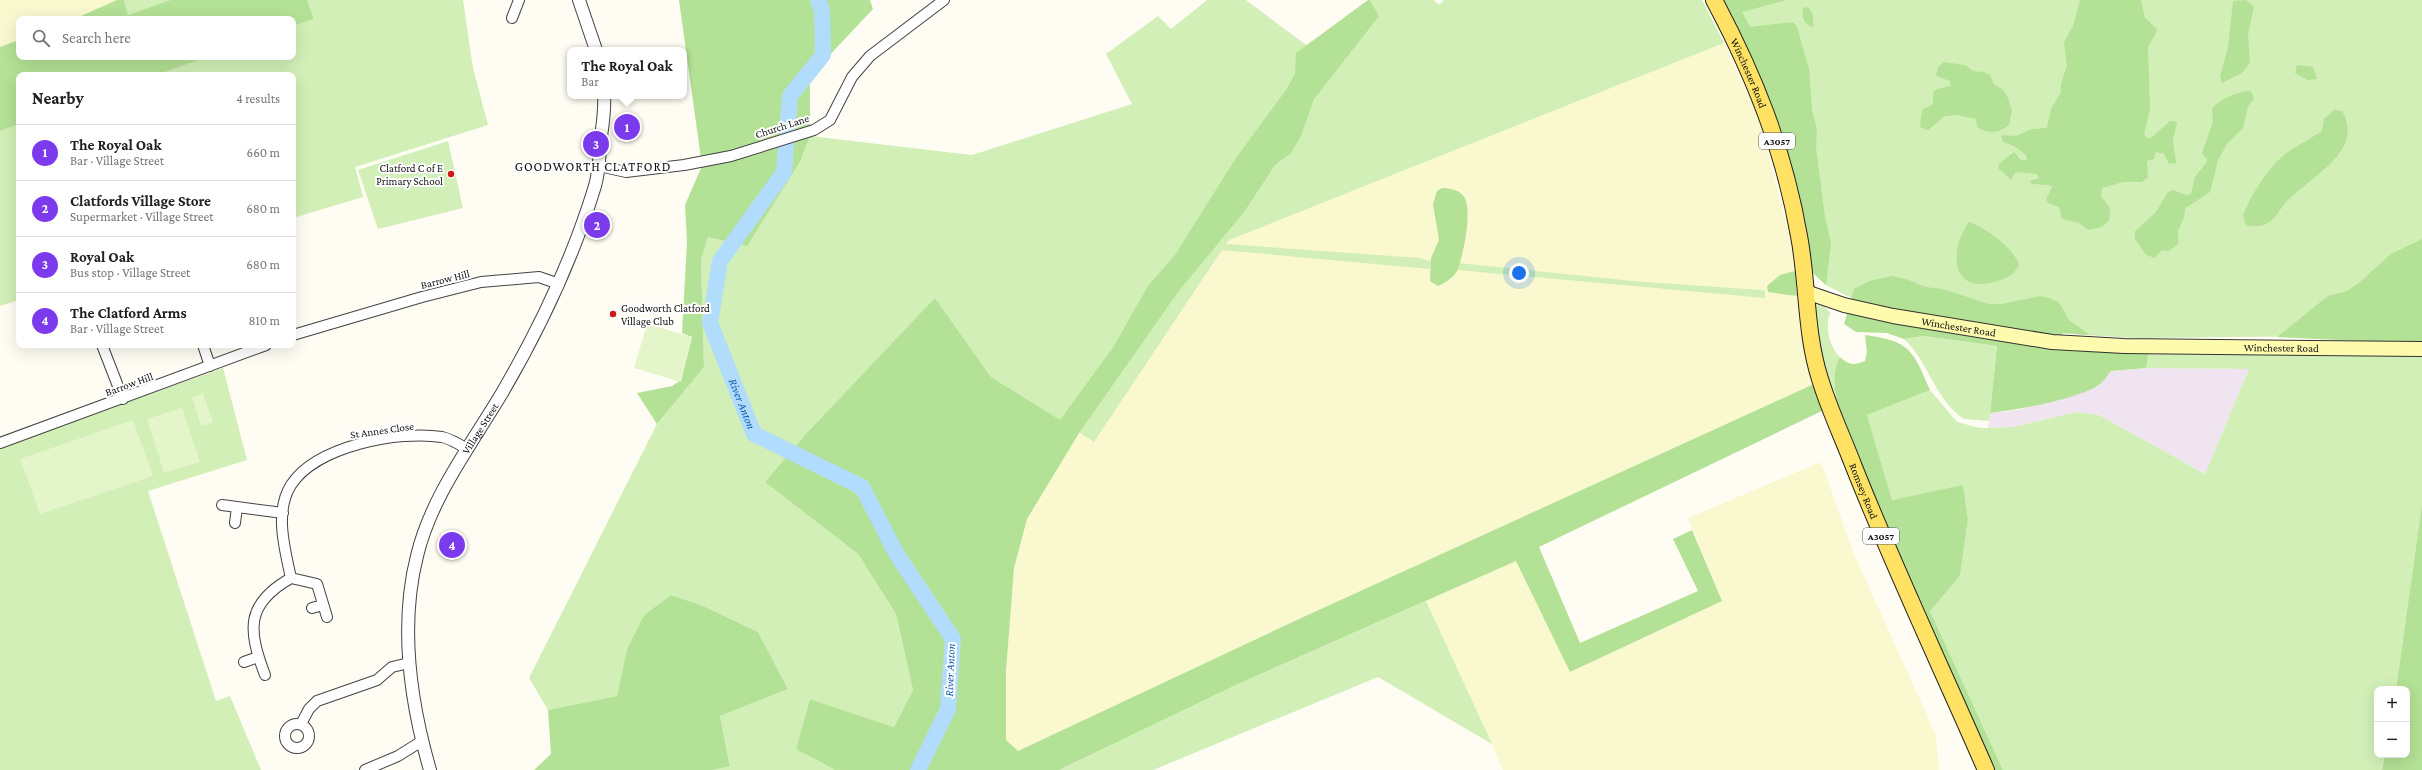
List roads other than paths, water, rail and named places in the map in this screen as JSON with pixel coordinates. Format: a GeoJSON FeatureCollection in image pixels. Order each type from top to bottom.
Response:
{"type":"FeatureCollection","features":[{"type":"Feature","properties":{"kind":"main road","name":"Winchester Road"},"geometry":{"type":"LineString","coordinates":[[1714,0],[1752,76],[1774,130],[1787,178],[1798,229],[1806,292],[1844,305],[1893,316],[2052,342],[2124,346],[2422,349]]}},
{"type":"Feature","properties":{"kind":"main road","name":"Romsey Road"},"geometry":{"type":"LineString","coordinates":[[1806,292],[1808,327],[1820,378],[1830,405],[1885,545],[1937,657],[1986,770]]}},
{"type":"Feature","properties":{"kind":"street"},"geometry":{"type":"LineString","coordinates":[[512,18],[519,0]]}},
{"type":"Feature","properties":{"kind":"street"},"geometry":{"type":"LineString","coordinates":[[579,0],[595,47]]}},
{"type":"Feature","properties":{"kind":"street","name":"Church Lane"},"geometry":{"type":"LineString","coordinates":[[599,166],[626,172],[655,169],[731,156],[774,141],[814,130],[830,120],[852,77],[870,56],[944,0]]}},
{"type":"Feature","properties":{"kind":"street","name":"Village Street"},"geometry":{"type":"LineString","coordinates":[[430,770],[414,706],[409,663],[410,598],[417,555],[438,503],[467,449],[501,394],[559,284],[595,186],[599,166],[604,99]]}},
{"type":"Feature","properties":{"kind":"street","name":"Barrow Hill"},"geometry":{"type":"LineString","coordinates":[[296,334],[422,297],[481,282],[539,277],[559,284]]}},
{"type":"Feature","properties":{"kind":"street"},"geometry":{"type":"LineString","coordinates":[[103,348],[123,399]]}},
{"type":"Feature","properties":{"kind":"street"},"geometry":{"type":"LineString","coordinates":[[204,348],[210,366]]}},
{"type":"Feature","properties":{"kind":"street","name":"Barrow Hill"},"geometry":{"type":"LineString","coordinates":[[0,443],[123,399],[258,348]]}},
{"type":"Feature","properties":{"kind":"street","name":"St Annes Close"},"geometry":{"type":"LineString","coordinates":[[291,578],[283,544],[283,513],[291,486],[300,475],[313,464],[346,447],[388,439],[434,436],[452,440],[467,449]]}},
{"type":"Feature","properties":{"kind":"street"},"geometry":{"type":"LineString","coordinates":[[222,505],[283,513]]}},
{"type":"Feature","properties":{"kind":"street"},"geometry":{"type":"LineString","coordinates":[[235,523],[237,507]]}},
{"type":"Feature","properties":{"kind":"street"},"geometry":{"type":"LineString","coordinates":[[265,675],[258,657],[253,625],[256,610],[264,598],[276,586],[291,578],[317,584],[327,616]]}},
{"type":"Feature","properties":{"kind":"street"},"geometry":{"type":"LineString","coordinates":[[312,608],[323,605]]}},
{"type":"Feature","properties":{"kind":"street"},"geometry":{"type":"LineString","coordinates":[[244,662],[258,657]]}},
{"type":"Feature","properties":{"kind":"street"},"geometry":{"type":"LineString","coordinates":[[301,724],[309,709],[317,701],[377,680],[392,667],[409,663]]}},
{"type":"Feature","properties":{"kind":"street"},"geometry":{"type":"LineString","coordinates":[[365,770],[398,756],[422,741]]}},
{"type":"Feature","properties":{"kind":"waterway","name":"River Anton"},"geometry":{"type":"LineString","coordinates":[[818,0],[822,10],[823,55],[790,96],[784,172],[720,261],[710,323],[754,434],[862,487],[896,553],[953,639],[948,709],[918,770]]}},
{"type":"Feature","properties":{"kind":"place","name":"The Royal Oak"},"geometry":{"type":"Point","coordinates":[627,127]}},
{"type":"Feature","properties":{"kind":"place","name":"Royal Oak"},"geometry":{"type":"Point","coordinates":[596,144]}},
{"type":"Feature","properties":{"kind":"place","name":"Clatford C of E Primary School"},"geometry":{"type":"Point","coordinates":[451,174]}},
{"type":"Feature","properties":{"kind":"place","name":"Clatfords Village Store"},"geometry":{"type":"Point","coordinates":[597,225]}},
{"type":"Feature","properties":{"kind":"place","name":"Goodworth Clatford Village Club"},"geometry":{"type":"Point","coordinates":[613,314]}},
{"type":"Feature","properties":{"kind":"place","name":"The Clatford Arms"},"geometry":{"type":"Point","coordinates":[452,545]}},
{"type":"Feature","properties":{"kind":"district","name":"GOODWORTH CLATFORD"},"geometry":{"type":"Point","coordinates":[593,166]}}]}
